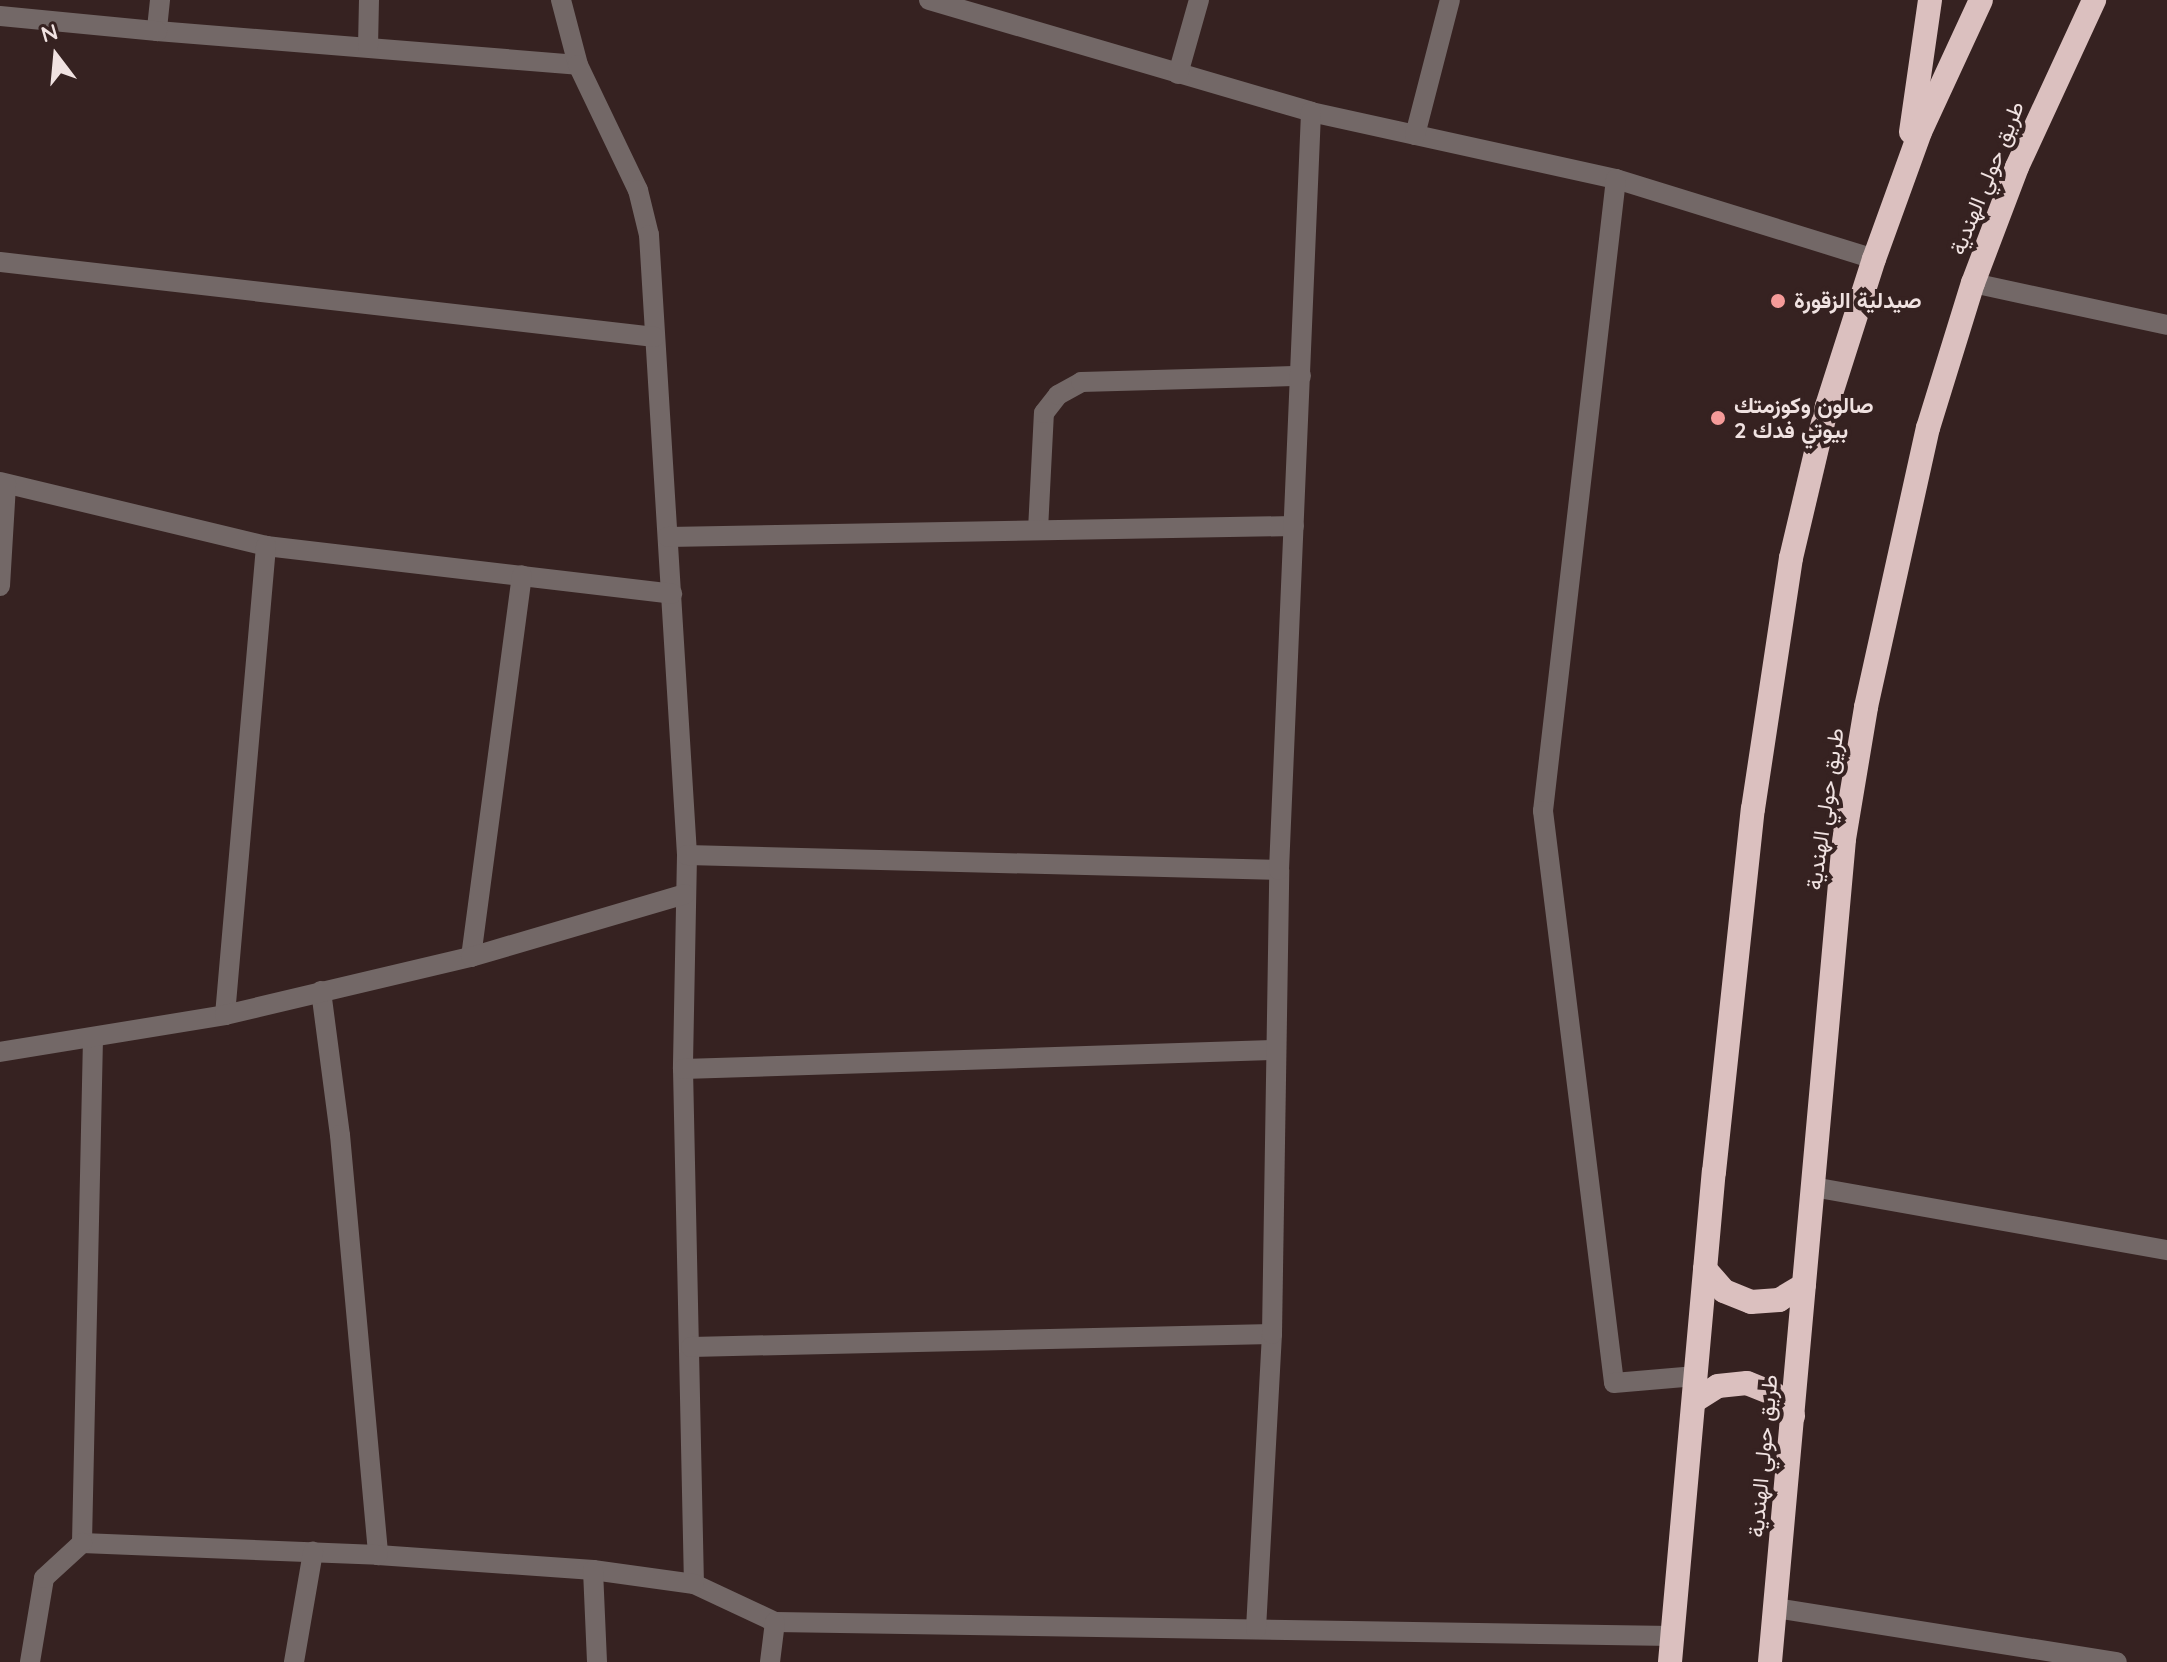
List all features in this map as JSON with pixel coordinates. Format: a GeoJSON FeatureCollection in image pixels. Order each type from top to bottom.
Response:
{"type":"FeatureCollection","features":[{"type":"Feature","properties":{"kind":"highway"},"geometry":{"type":"LineString","coordinates":[[1905,174],[1930,0]]}},
{"type":"Feature","properties":{"kind":"highway"},"geometry":{"type":"LineString","coordinates":[[1670,1662],[1705,1269],[1753,809],[1788,572],[1827,406],[1874,259],[1905,174],[1981,0]]}},
{"type":"Feature","properties":{"kind":"highway","name":"طريق حولي الهندية"},"geometry":{"type":"LineString","coordinates":[[1770,1662],[1844,839],[1866,707],[1928,428],[1973,283],[2017,167],[2094,0]]}},
{"type":"Feature","properties":{"kind":"highway"},"geometry":{"type":"LineString","coordinates":[[1705,1269],[1724,1291],[1751,1302],[1779,1300],[1804,1285]]}},
{"type":"Feature","properties":{"kind":"highway"},"geometry":{"type":"LineString","coordinates":[[1694,1401],[1718,1386],[1747,1383],[1774,1394],[1793,1416]]}},
{"type":"Feature","properties":{"kind":"street"},"geometry":{"type":"LineString","coordinates":[[157,31],[160,0]]}},
{"type":"Feature","properties":{"kind":"street"},"geometry":{"type":"LineString","coordinates":[[368,47],[369,0]]}},
{"type":"Feature","properties":{"kind":"street"},"geometry":{"type":"LineString","coordinates":[[561,0],[578,65],[638,190],[649,235],[687,855],[683,1069],[694,1584]]}},
{"type":"Feature","properties":{"kind":"street"},"geometry":{"type":"LineString","coordinates":[[929,0],[1311,112],[1616,179],[1874,259]]}},
{"type":"Feature","properties":{"kind":"street"},"geometry":{"type":"LineString","coordinates":[[1178,74],[1199,0]]}},
{"type":"Feature","properties":{"kind":"street"},"geometry":{"type":"LineString","coordinates":[[1415,135],[1450,0]]}},
{"type":"Feature","properties":{"kind":"street"},"geometry":{"type":"LineString","coordinates":[[0,16],[578,65]]}},
{"type":"Feature","properties":{"kind":"street"},"geometry":{"type":"LineString","coordinates":[[1256,1629],[1272,1334],[1279,870],[1311,112]]}},
{"type":"Feature","properties":{"kind":"street"},"geometry":{"type":"LineString","coordinates":[[1616,179],[1543,811],[1614,1383],[1696,1376]]}},
{"type":"Feature","properties":{"kind":"street"},"geometry":{"type":"LineString","coordinates":[[0,262],[655,337]]}},
{"type":"Feature","properties":{"kind":"street"},"geometry":{"type":"LineString","coordinates":[[1973,283],[2167,325]]}},
{"type":"Feature","properties":{"kind":"street"},"geometry":{"type":"LineString","coordinates":[[1038,530],[1044,413],[1058,395],[1081,382],[1301,376]]}},
{"type":"Feature","properties":{"kind":"street"},"geometry":{"type":"LineString","coordinates":[[0,586],[3,483],[266,546],[672,594]]}},
{"type":"Feature","properties":{"kind":"street"},"geometry":{"type":"LineString","coordinates":[[668,537],[1294,526]]}},
{"type":"Feature","properties":{"kind":"street"},"geometry":{"type":"LineString","coordinates":[[225,1015],[266,546]]}},
{"type":"Feature","properties":{"kind":"street"},"geometry":{"type":"LineString","coordinates":[[471,957],[522,575]]}},
{"type":"Feature","properties":{"kind":"street"},"geometry":{"type":"LineString","coordinates":[[687,855],[1279,870]]}},
{"type":"Feature","properties":{"kind":"street"},"geometry":{"type":"LineString","coordinates":[[0,1052],[225,1015],[471,957],[685,894]]}},
{"type":"Feature","properties":{"kind":"street"},"geometry":{"type":"LineString","coordinates":[[321,991],[340,1135],[378,1555]]}},
{"type":"Feature","properties":{"kind":"street"},"geometry":{"type":"LineString","coordinates":[[82,1543],[93,1038]]}},
{"type":"Feature","properties":{"kind":"street"},"geometry":{"type":"LineString","coordinates":[[683,1069],[1276,1050]]}},
{"type":"Feature","properties":{"kind":"street"},"geometry":{"type":"LineString","coordinates":[[1813,1187],[2167,1250]]}},
{"type":"Feature","properties":{"kind":"street"},"geometry":{"type":"LineString","coordinates":[[691,1347],[1272,1334]]}},
{"type":"Feature","properties":{"kind":"street"},"geometry":{"type":"LineString","coordinates":[[30,1662],[44,1578],[82,1543],[378,1555],[593,1570],[694,1584],[775,1622],[1672,1636]]}},
{"type":"Feature","properties":{"kind":"street"},"geometry":{"type":"LineString","coordinates":[[294,1662],[313,1552]]}},
{"type":"Feature","properties":{"kind":"street"},"geometry":{"type":"LineString","coordinates":[[593,1570],[597,1662]]}},
{"type":"Feature","properties":{"kind":"street"},"geometry":{"type":"LineString","coordinates":[[1775,1608],[2117,1662]]}},
{"type":"Feature","properties":{"kind":"street"},"geometry":{"type":"LineString","coordinates":[[770,1662],[775,1622]]}},
{"type":"Feature","properties":{"kind":"place","name":"صيدلية الزقورة"},"geometry":{"type":"Point","coordinates":[1778,301]}},
{"type":"Feature","properties":{"kind":"place","name":"صالون وكوزمتك بيوتي فدك 2"},"geometry":{"type":"Point","coordinates":[1718,418]}}]}
